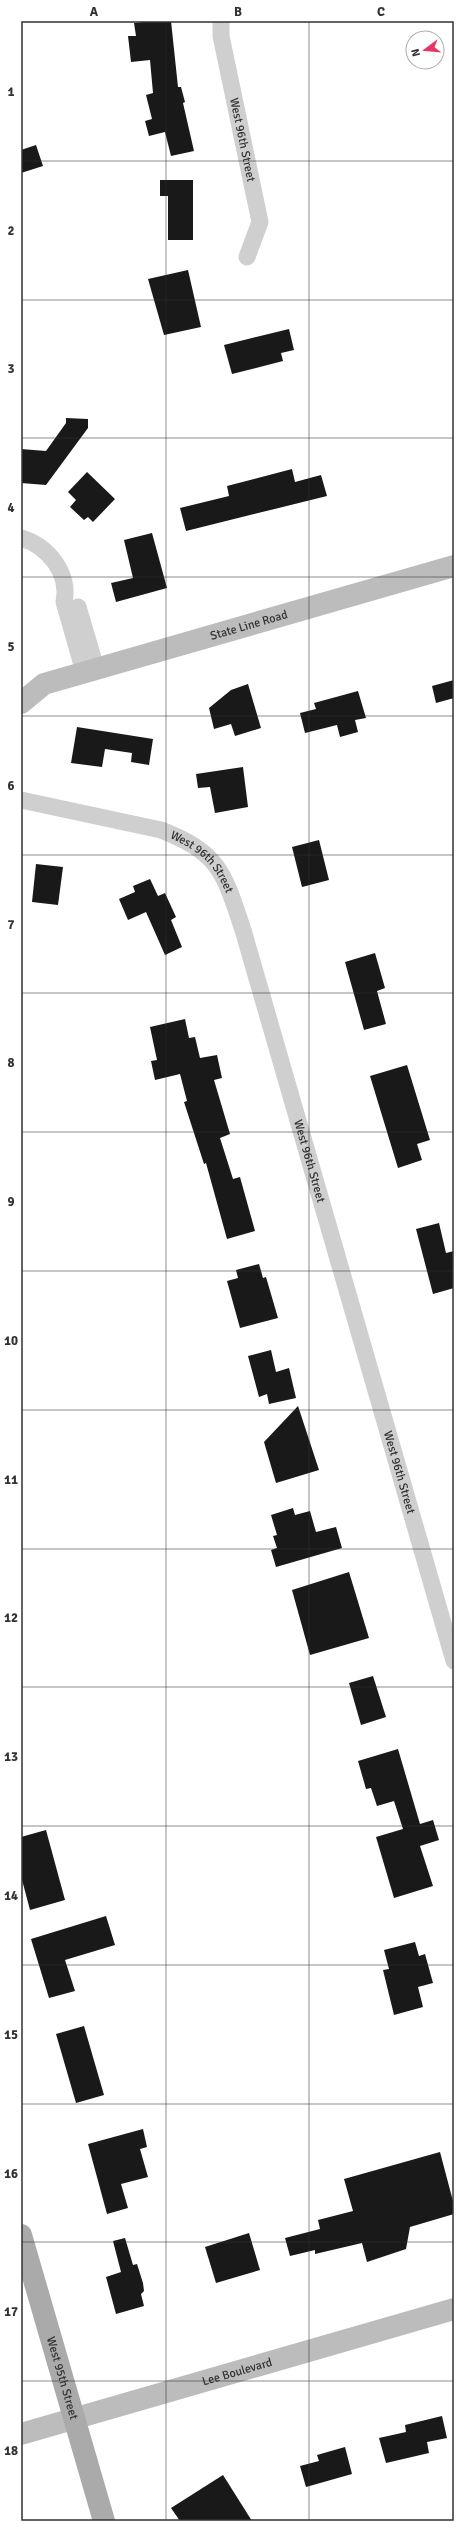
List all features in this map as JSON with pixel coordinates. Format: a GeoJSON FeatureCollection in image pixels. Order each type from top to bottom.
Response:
{"type":"FeatureCollection","features":[{"type":"Feature","properties":{"kind":"main road","name":"State Line Road"},"geometry":{"type":"LineString","coordinates":[[21,703],[44,684],[454,566]]}},
{"type":"Feature","properties":{"kind":"main road","name":"State Line Road"},"geometry":{"type":"LineString","coordinates":[[21,681],[44,684]]}},
{"type":"Feature","properties":{"kind":"main road","name":"West 95th Street"},"geometry":{"type":"LineString","coordinates":[[21,2236],[104,2521]]}},
{"type":"Feature","properties":{"kind":"main road","name":"Lee Boulevard"},"geometry":{"type":"LineString","coordinates":[[21,2434],[454,2308]]}},
{"type":"Feature","properties":{"kind":"street","name":"West 96th Street"},"geometry":{"type":"LineString","coordinates":[[221,21],[221,36],[260,222],[247,257]]}},
{"type":"Feature","properties":{"kind":"street"},"geometry":{"type":"LineString","coordinates":[[21,538],[34,543],[56,563],[66,591],[64,602],[90,670]]}},
{"type":"Feature","properties":{"kind":"street","name":"West 96th Street"},"geometry":{"type":"LineString","coordinates":[[21,800],[161,830],[182,838],[205,852],[221,872],[243,930],[454,1661]]}},
{"type":"Feature","properties":{"kind":"building"},"geometry":{"type":"Polygon","coordinates":[[[171,21],[178,87],[181,87],[185,102],[183,103],[194,151],[171,156],[165,132],[149,136],[145,121],[152,119],[146,95],[153,93],[150,60],[131,62],[128,36],[136,36],[134,23],[171,21]]]}},
{"type":"Feature","properties":{"kind":"building"},"geometry":{"type":"Polygon","coordinates":[[[36,145],[43,166],[21,173],[21,150],[36,145]]]}},
{"type":"Feature","properties":{"kind":"building"},"geometry":{"type":"Polygon","coordinates":[[[160,180],[193,180],[193,240],[168,240],[168,196],[160,196],[160,180]]]}},
{"type":"Feature","properties":{"kind":"building"},"geometry":{"type":"Polygon","coordinates":[[[188,270],[201,327],[164,335],[148,279],[188,270]]]}},
{"type":"Feature","properties":{"kind":"building"},"geometry":{"type":"Polygon","coordinates":[[[289,329],[294,350],[281,353],[283,361],[232,374],[224,345],[289,329]]]}},
{"type":"Feature","properties":{"kind":"building"},"geometry":{"type":"Polygon","coordinates":[[[66,418],[88,419],[88,428],[46,485],[21,483],[21,449],[46,451],[66,423],[66,418]]]}},
{"type":"Feature","properties":{"kind":"building"},"geometry":{"type":"Polygon","coordinates":[[[292,469],[295,482],[321,475],[327,496],[186,531],[180,508],[229,496],[227,486],[292,469]]]}},
{"type":"Feature","properties":{"kind":"building"},"geometry":{"type":"Polygon","coordinates":[[[87,472],[115,499],[93,522],[88,517],[84,520],[70,507],[76,500],[68,492],[87,472]]]}},
{"type":"Feature","properties":{"kind":"building"},"geometry":{"type":"Polygon","coordinates":[[[152,533],[167,588],[116,602],[111,583],[133,578],[124,540],[152,533]]]}},
{"type":"Feature","properties":{"kind":"building"},"geometry":{"type":"Polygon","coordinates":[[[454,680],[454,698],[436,703],[432,686],[454,680]]]}},
{"type":"Feature","properties":{"kind":"building"},"geometry":{"type":"Polygon","coordinates":[[[248,684],[261,728],[235,736],[231,724],[214,729],[209,708],[231,690],[248,684]]]}},
{"type":"Feature","properties":{"kind":"building"},"geometry":{"type":"Polygon","coordinates":[[[358,691],[366,718],[355,720],[358,732],[340,737],[337,725],[305,733],[300,713],[316,709],[314,703],[358,691]]]}},
{"type":"Feature","properties":{"kind":"building"},"geometry":{"type":"Polygon","coordinates":[[[77,727],[153,739],[149,765],[131,762],[132,753],[105,749],[102,767],[71,763],[77,727]]]}},
{"type":"Feature","properties":{"kind":"building"},"geometry":{"type":"Polygon","coordinates":[[[243,767],[248,807],[215,813],[210,787],[198,788],[196,774],[243,767]]]}},
{"type":"Feature","properties":{"kind":"building"},"geometry":{"type":"Polygon","coordinates":[[[319,840],[329,880],[302,887],[292,847],[319,840]]]}},
{"type":"Feature","properties":{"kind":"building"},"geometry":{"type":"Polygon","coordinates":[[[36,864],[63,867],[58,905],[32,902],[36,864]]]}},
{"type":"Feature","properties":{"kind":"building"},"geometry":{"type":"Polygon","coordinates":[[[150,879],[158,896],[165,893],[176,917],[171,920],[182,947],[165,955],[146,912],[128,920],[119,899],[135,892],[133,886],[150,879]]]}},
{"type":"Feature","properties":{"kind":"building"},"geometry":{"type":"Polygon","coordinates":[[[375,953],[385,988],[377,991],[386,1024],[364,1030],[345,962],[375,953]]]}},
{"type":"Feature","properties":{"kind":"building"},"geometry":{"type":"Polygon","coordinates":[[[185,1019],[189,1038],[195,1037],[200,1058],[217,1055],[222,1078],[214,1080],[230,1134],[220,1138],[233,1179],[240,1177],[255,1231],[227,1239],[206,1163],[204,1164],[184,1102],[187,1101],[180,1074],[155,1080],[151,1061],[157,1060],[150,1027],[185,1019]]]}},
{"type":"Feature","properties":{"kind":"building"},"geometry":{"type":"Polygon","coordinates":[[[407,1065],[430,1140],[417,1144],[422,1160],[398,1168],[370,1076],[407,1065]]]}},
{"type":"Feature","properties":{"kind":"building"},"geometry":{"type":"Polygon","coordinates":[[[439,1223],[446,1253],[454,1251],[454,1288],[433,1294],[416,1229],[439,1223]]]}},
{"type":"Feature","properties":{"kind":"building"},"geometry":{"type":"Polygon","coordinates":[[[259,1264],[263,1278],[266,1277],[278,1318],[240,1328],[227,1281],[238,1278],[236,1270],[259,1264]]]}},
{"type":"Feature","properties":{"kind":"building"},"geometry":{"type":"Polygon","coordinates":[[[271,1350],[276,1372],[289,1368],[296,1398],[269,1404],[267,1394],[259,1397],[248,1356],[271,1350]]]}},
{"type":"Feature","properties":{"kind":"building"},"geometry":{"type":"Polygon","coordinates":[[[298,1406],[319,1470],[276,1483],[264,1442],[298,1406]]]}},
{"type":"Feature","properties":{"kind":"building"},"geometry":{"type":"Polygon","coordinates":[[[293,1508],[295,1515],[310,1511],[316,1532],[336,1527],[342,1548],[276,1567],[271,1550],[277,1548],[273,1536],[277,1535],[271,1515],[293,1508]]]}},
{"type":"Feature","properties":{"kind":"building"},"geometry":{"type":"Polygon","coordinates":[[[349,1572],[369,1638],[310,1655],[292,1590],[349,1572]]]}},
{"type":"Feature","properties":{"kind":"building"},"geometry":{"type":"Polygon","coordinates":[[[373,1676],[386,1717],[361,1725],[349,1683],[373,1676]]]}},
{"type":"Feature","properties":{"kind":"building"},"geometry":{"type":"Polygon","coordinates":[[[398,1749],[420,1824],[433,1820],[439,1840],[420,1846],[433,1886],[394,1898],[376,1837],[403,1829],[394,1801],[377,1806],[371,1788],[366,1789],[358,1761],[398,1749]]]}},
{"type":"Feature","properties":{"kind":"building"},"geometry":{"type":"Polygon","coordinates":[[[46,1830],[65,1900],[30,1910],[21,1876],[21,1837],[46,1830]]]}},
{"type":"Feature","properties":{"kind":"building"},"geometry":{"type":"Polygon","coordinates":[[[106,1916],[115,1945],[65,1960],[75,1991],[49,1998],[31,1939],[106,1916]]]}},
{"type":"Feature","properties":{"kind":"building"},"geometry":{"type":"Polygon","coordinates":[[[415,1942],[419,1956],[425,1954],[433,1983],[418,1987],[423,2007],[394,2015],[383,1970],[389,1969],[384,1950],[415,1942]]]}},
{"type":"Feature","properties":{"kind":"building"},"geometry":{"type":"Polygon","coordinates":[[[84,2026],[104,2095],[76,2103],[56,2034],[84,2026]]]}},
{"type":"Feature","properties":{"kind":"building"},"geometry":{"type":"Polygon","coordinates":[[[143,2129],[147,2147],[140,2149],[148,2177],[121,2184],[128,2208],[107,2214],[88,2144],[143,2129]]]}},
{"type":"Feature","properties":{"kind":"building"},"geometry":{"type":"Polygon","coordinates":[[[440,2152],[454,2205],[454,2214],[410,2227],[406,2249],[367,2262],[362,2243],[315,2254],[315,2250],[290,2256],[285,2238],[320,2229],[318,2220],[353,2211],[344,2179],[440,2152]]]}},
{"type":"Feature","properties":{"kind":"building"},"geometry":{"type":"Polygon","coordinates":[[[249,2233],[260,2270],[216,2283],[205,2247],[249,2233]]]}},
{"type":"Feature","properties":{"kind":"building"},"geometry":{"type":"Polygon","coordinates":[[[125,2238],[133,2265],[137,2264],[143,2283],[144,2291],[141,2294],[144,2306],[116,2314],[106,2277],[121,2272],[113,2241],[125,2238]]]}},
{"type":"Feature","properties":{"kind":"building"},"geometry":{"type":"Polygon","coordinates":[[[442,2416],[447,2438],[427,2442],[429,2453],[386,2463],[379,2438],[406,2432],[405,2425],[442,2416]]]}},
{"type":"Feature","properties":{"kind":"building"},"geometry":{"type":"Polygon","coordinates":[[[345,2447],[352,2474],[306,2487],[300,2466],[319,2461],[317,2455],[345,2447]]]}},
{"type":"Feature","properties":{"kind":"building"},"geometry":{"type":"Polygon","coordinates":[[[223,2475],[252,2521],[180,2521],[171,2508],[223,2475]]]}}]}
